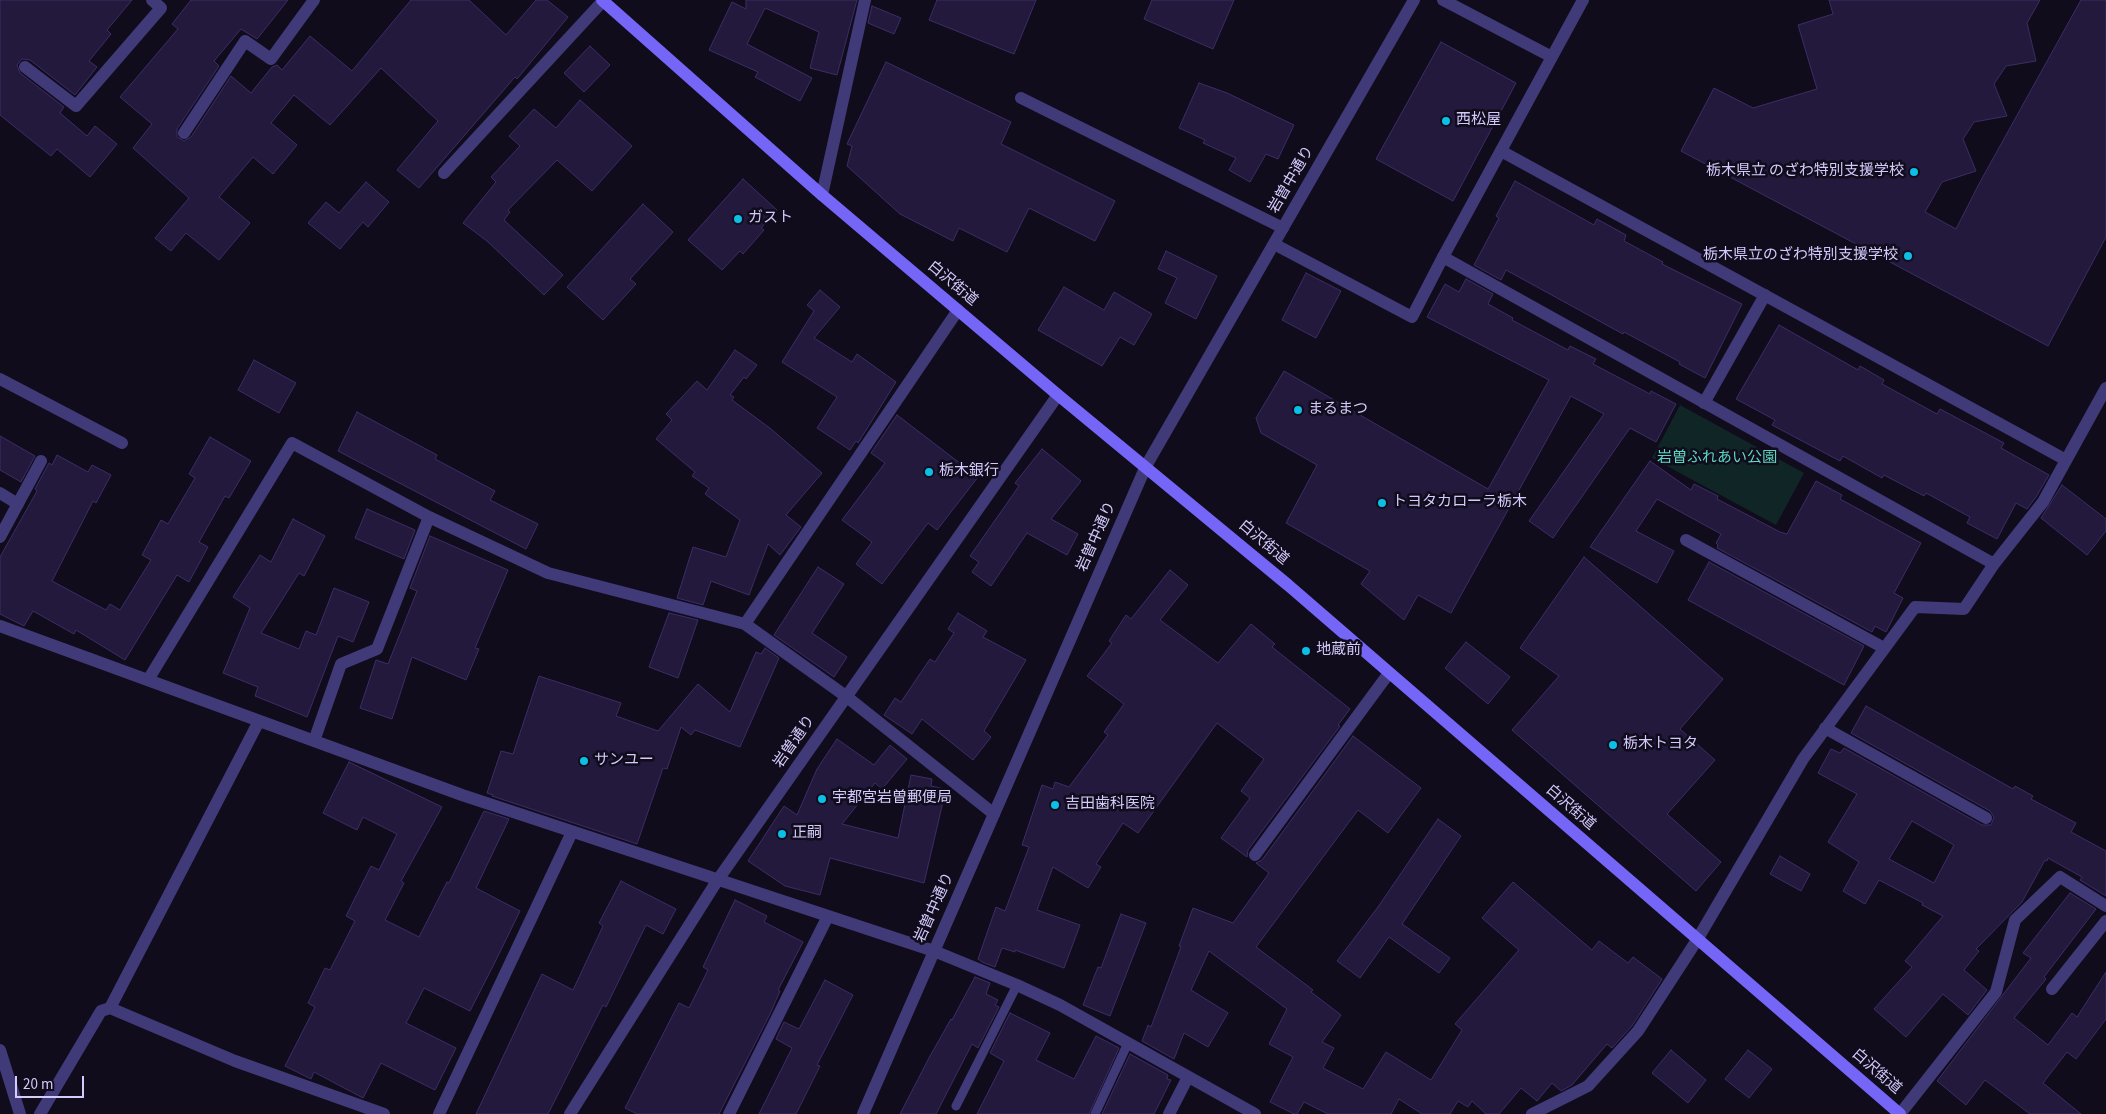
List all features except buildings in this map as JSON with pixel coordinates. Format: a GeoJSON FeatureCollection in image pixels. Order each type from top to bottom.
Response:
{"type":"FeatureCollection","features":[{"type":"Feature","properties":{"kind":"main road","name":"白沢街道"},"geometry":{"type":"LineString","coordinates":[[602,0],[822,195],[1058,396],[1146,466],[1389,672],[1900,1114]]}},
{"type":"Feature","properties":{"kind":"street"},"geometry":{"type":"LineString","coordinates":[[25,67],[76,106],[161,8],[152,0]]}},
{"type":"Feature","properties":{"kind":"street"},"geometry":{"type":"LineString","coordinates":[[184,133],[245,41],[271,59],[314,0]]}},
{"type":"Feature","properties":{"kind":"street"},"geometry":{"type":"LineString","coordinates":[[444,173],[602,0]]}},
{"type":"Feature","properties":{"kind":"street"},"geometry":{"type":"LineString","coordinates":[[822,195],[865,0]]}},
{"type":"Feature","properties":{"kind":"street","name":"岩曽中通り"},"geometry":{"type":"LineString","coordinates":[[863,1114],[1146,466],[1414,0]]}},
{"type":"Feature","properties":{"kind":"street"},"geometry":{"type":"LineString","coordinates":[[1443,0],[1552,58]]}},
{"type":"Feature","properties":{"kind":"street"},"geometry":{"type":"LineString","coordinates":[[1274,244],[1412,317],[1442,257],[1583,0]]}},
{"type":"Feature","properties":{"kind":"street"},"geometry":{"type":"LineString","coordinates":[[1021,98],[1283,228]]}},
{"type":"Feature","properties":{"kind":"street"},"geometry":{"type":"LineString","coordinates":[[1501,151],[2066,460]]}},
{"type":"Feature","properties":{"kind":"street"},"geometry":{"type":"LineString","coordinates":[[1442,257],[1994,564]]}},
{"type":"Feature","properties":{"kind":"street"},"geometry":{"type":"LineString","coordinates":[[1704,403],[1765,296]]}},
{"type":"Feature","properties":{"kind":"street"},"geometry":{"type":"LineString","coordinates":[[746,624],[958,310]]}},
{"type":"Feature","properties":{"kind":"street"},"geometry":{"type":"LineString","coordinates":[[0,379],[122,443]]}},
{"type":"Feature","properties":{"kind":"street"},"geometry":{"type":"LineString","coordinates":[[1532,1114],[1588,1086],[1638,1031],[1697,940],[1803,759],[1825,728],[1915,607],[1964,609],[1994,564],[2043,502],[2106,388]]}},
{"type":"Feature","properties":{"kind":"street","name":"岩曽通り"},"geometry":{"type":"LineString","coordinates":[[570,1114],[716,881],[1058,396]]}},
{"type":"Feature","properties":{"kind":"street"},"geometry":{"type":"LineString","coordinates":[[148,680],[292,443],[429,517],[548,573],[746,624],[847,697],[994,814]]}},
{"type":"Feature","properties":{"kind":"street"},"geometry":{"type":"LineString","coordinates":[[0,537],[41,461]]}},
{"type":"Feature","properties":{"kind":"street"},"geometry":{"type":"LineString","coordinates":[[0,493],[18,504]]}},
{"type":"Feature","properties":{"kind":"street"},"geometry":{"type":"LineString","coordinates":[[314,741],[341,664],[377,649],[429,517]]}},
{"type":"Feature","properties":{"kind":"street"},"geometry":{"type":"LineString","coordinates":[[1686,540],[1884,648]]}},
{"type":"Feature","properties":{"kind":"street"},"geometry":{"type":"LineString","coordinates":[[0,626],[462,796],[716,881],[934,951],[1060,1005],[1255,1114]]}},
{"type":"Feature","properties":{"kind":"street"},"geometry":{"type":"LineString","coordinates":[[1255,855],[1389,672]]}},
{"type":"Feature","properties":{"kind":"street"},"geometry":{"type":"LineString","coordinates":[[110,1008],[259,721]]}},
{"type":"Feature","properties":{"kind":"street"},"geometry":{"type":"LineString","coordinates":[[1825,728],[1986,818]]}},
{"type":"Feature","properties":{"kind":"street"},"geometry":{"type":"LineString","coordinates":[[440,1114],[572,832]]}},
{"type":"Feature","properties":{"kind":"street"},"geometry":{"type":"LineString","coordinates":[[1900,1114],[1996,992],[2015,920],[2060,876],[2106,906]]}},
{"type":"Feature","properties":{"kind":"street"},"geometry":{"type":"LineString","coordinates":[[729,1114],[828,916]]}},
{"type":"Feature","properties":{"kind":"street"},"geometry":{"type":"LineString","coordinates":[[2052,989],[2106,921]]}},
{"type":"Feature","properties":{"kind":"street"},"geometry":{"type":"LineString","coordinates":[[40,1114],[101,1011],[110,1008],[235,1061],[384,1114]]}},
{"type":"Feature","properties":{"kind":"street"},"geometry":{"type":"LineString","coordinates":[[0,1050],[20,1114]]}},
{"type":"Feature","properties":{"kind":"street"},"geometry":{"type":"LineString","coordinates":[[1169,1114],[1188,1077]]}},
{"type":"Feature","properties":{"kind":"lane"},"geometry":{"type":"LineString","coordinates":[[956,1106],[1017,985]]}},
{"type":"Feature","properties":{"kind":"lane"},"geometry":{"type":"LineString","coordinates":[[1095,1114],[1128,1043]]}},
{"type":"Feature","properties":{"kind":"green space","name":"岩曽ふれあい公園"},"geometry":{"type":"Polygon","coordinates":[[[1680,405],[1804,473],[1776,525],[1652,458],[1680,405]]]}},
{"type":"Feature","properties":{"kind":"place","name":"西松屋"},"geometry":{"type":"Point","coordinates":[1446,121]}},
{"type":"Feature","properties":{"kind":"place","name":"栃木県立 のざわ特別支援学校"},"geometry":{"type":"Point","coordinates":[1914,172]}},
{"type":"Feature","properties":{"kind":"place","name":"ガスト"},"geometry":{"type":"Point","coordinates":[738,219]}},
{"type":"Feature","properties":{"kind":"place","name":"栃木県立のざわ特別支援学校"},"geometry":{"type":"Point","coordinates":[1908,256]}},
{"type":"Feature","properties":{"kind":"place","name":"まるまつ"},"geometry":{"type":"Point","coordinates":[1298,410]}},
{"type":"Feature","properties":{"kind":"place","name":"栃木銀行"},"geometry":{"type":"Point","coordinates":[929,472]}},
{"type":"Feature","properties":{"kind":"place","name":"トヨタカローラ栃木"},"geometry":{"type":"Point","coordinates":[1382,503]}},
{"type":"Feature","properties":{"kind":"place","name":"地蔵前"},"geometry":{"type":"Point","coordinates":[1306,651]}},
{"type":"Feature","properties":{"kind":"place","name":"栃木トヨタ"},"geometry":{"type":"Point","coordinates":[1613,745]}},
{"type":"Feature","properties":{"kind":"place","name":"サンユー"},"geometry":{"type":"Point","coordinates":[584,761]}},
{"type":"Feature","properties":{"kind":"place","name":"宇都宮岩曽郵便局"},"geometry":{"type":"Point","coordinates":[822,799]}},
{"type":"Feature","properties":{"kind":"place","name":"吉田歯科医院"},"geometry":{"type":"Point","coordinates":[1055,805]}},
{"type":"Feature","properties":{"kind":"place","name":"正嗣"},"geometry":{"type":"Point","coordinates":[782,834]}}]}
